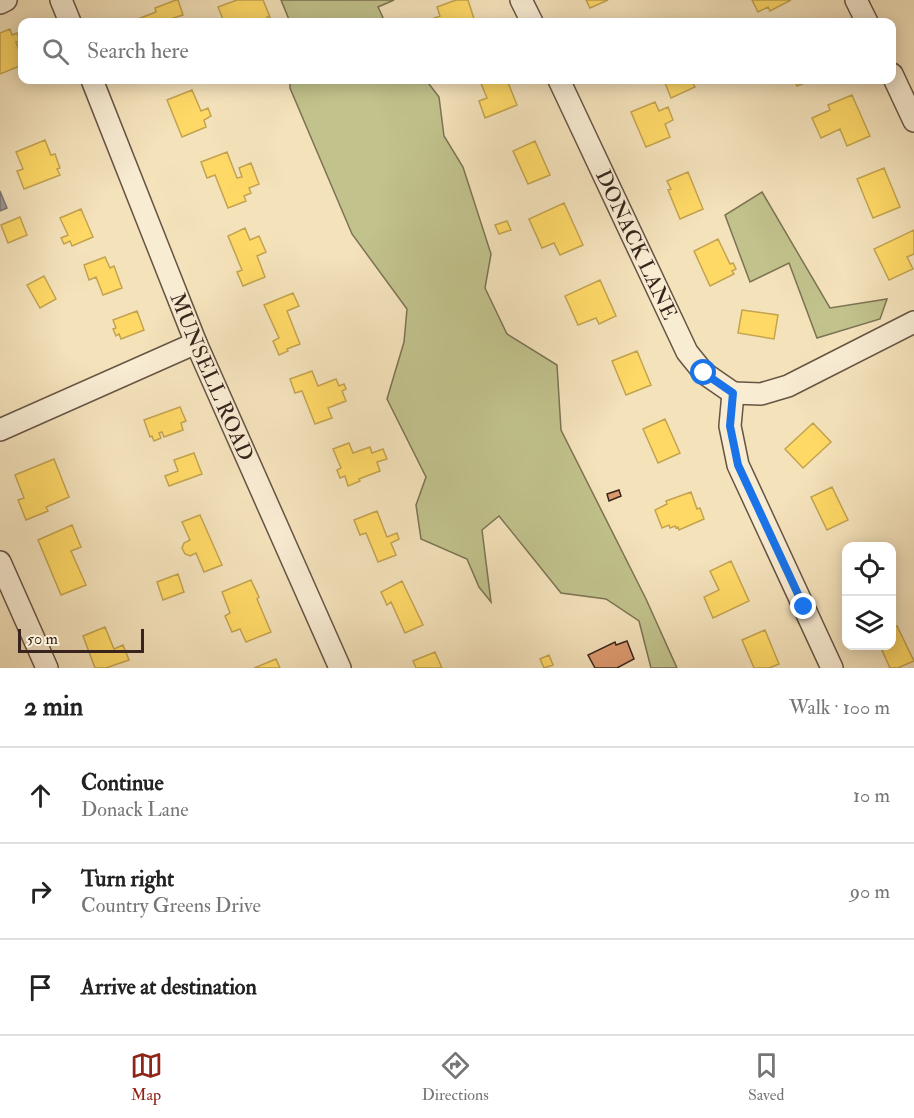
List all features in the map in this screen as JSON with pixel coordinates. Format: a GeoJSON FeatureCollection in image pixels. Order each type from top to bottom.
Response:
{"type":"FeatureCollection","features":[{"type":"Feature","properties":{"kind":"street"},"geometry":{"type":"LineString","coordinates":[[0,3],[6,0]]}},
{"type":"Feature","properties":{"kind":"street"},"geometry":{"type":"LineString","coordinates":[[61,0],[68,18]]}},
{"type":"Feature","properties":{"kind":"street"},"geometry":{"type":"LineString","coordinates":[[521,0],[530,18]]}},
{"type":"Feature","properties":{"kind":"street"},"geometry":{"type":"LineString","coordinates":[[856,0],[865,18]]}},
{"type":"Feature","properties":{"kind":"street","name":"MUNSELL ROAD"},"geometry":{"type":"LineString","coordinates":[[94,84],[196,343],[340,668]]}},
{"type":"Feature","properties":{"kind":"street","name":"DONACK LANE"},"geometry":{"type":"LineString","coordinates":[[561,84],[687,352],[704,373],[733,393]]}},
{"type":"Feature","properties":{"kind":"street"},"geometry":{"type":"LineString","coordinates":[[896,84],[914,121]]}},
{"type":"Feature","properties":{"kind":"street"},"geometry":{"type":"LineString","coordinates":[[832,668],[738,465],[730,426],[733,393],[761,394],[788,386],[914,322]]}},
{"type":"Feature","properties":{"kind":"street"},"geometry":{"type":"LineString","coordinates":[[0,430],[196,343]]}},
{"type":"Feature","properties":{"kind":"street"},"geometry":{"type":"LineString","coordinates":[[0,562],[46,668]]}},
{"type":"Feature","properties":{"kind":"green space"},"geometry":{"type":"Polygon","coordinates":[[[281,0],[394,0],[378,7],[383,18],[288,18],[281,0]]]}},
{"type":"Feature","properties":{"kind":"green space"},"geometry":{"type":"Polygon","coordinates":[[[290,84],[429,84],[439,97],[444,136],[463,167],[491,254],[485,288],[507,334],[557,365],[561,430],[646,599],[677,668],[651,668],[639,621],[606,599],[561,593],[499,516],[482,530],[491,602],[479,587],[467,559],[421,539],[416,505],[426,477],[387,399],[404,342],[407,309],[352,234],[290,84]]]}},
{"type":"Feature","properties":{"kind":"green space"},"geometry":{"type":"Polygon","coordinates":[[[762,192],[830,308],[887,299],[880,319],[817,338],[789,263],[750,282],[725,215],[762,192]]]}},
{"type":"Feature","properties":{"kind":"building: Homes"},"geometry":{"type":"Polygon","coordinates":[[[178,0],[183,15],[174,18],[140,18],[156,12],[155,8],[178,0]]]}},
{"type":"Feature","properties":{"kind":"building: Homes"},"geometry":{"type":"Polygon","coordinates":[[[237,0],[263,0],[270,17],[222,18],[218,7],[237,0]]]}},
{"type":"Feature","properties":{"kind":"building: Homes"},"geometry":{"type":"Polygon","coordinates":[[[456,0],[468,0],[474,18],[435,18],[440,16],[437,7],[456,0]]]}},
{"type":"Feature","properties":{"kind":"building: Homes"},"geometry":{"type":"Polygon","coordinates":[[[586,0],[608,0],[590,8],[586,0]]]}},
{"type":"Feature","properties":{"kind":"building: Homes"},"geometry":{"type":"Polygon","coordinates":[[[752,0],[791,0],[770,11],[768,7],[758,12],[752,0]]]}},
{"type":"Feature","properties":{"kind":"building: Homes"},"geometry":{"type":"Polygon","coordinates":[[[10,29],[12,35],[17,33],[18,67],[0,74],[0,33],[10,29]]]}},
{"type":"Feature","properties":{"kind":"building: Homes"},"geometry":{"type":"Polygon","coordinates":[[[481,84],[509,84],[517,105],[485,118],[479,101],[487,98],[481,84]]]}},
{"type":"Feature","properties":{"kind":"building: Homes"},"geometry":{"type":"Polygon","coordinates":[[[665,84],[693,84],[695,87],[671,98],[665,84]]]}},
{"type":"Feature","properties":{"kind":"building: Homes"},"geometry":{"type":"Polygon","coordinates":[[[192,90],[201,111],[208,108],[211,116],[204,120],[206,127],[182,137],[167,100],[192,90]]]}},
{"type":"Feature","properties":{"kind":"building: Homes"},"geometry":{"type":"Polygon","coordinates":[[[852,95],[870,136],[847,146],[840,129],[821,138],[812,118],[830,110],[828,105],[852,95]]]}},
{"type":"Feature","properties":{"kind":"building: Homes"},"geometry":{"type":"Polygon","coordinates":[[[655,102],[659,111],[668,107],[673,120],[665,124],[670,137],[646,147],[631,112],[655,102]]]}},
{"type":"Feature","properties":{"kind":"building: Homes"},"geometry":{"type":"Polygon","coordinates":[[[45,140],[51,155],[55,154],[60,175],[24,189],[17,171],[23,169],[16,152],[45,140]]]}},
{"type":"Feature","properties":{"kind":"building: Homes"},"geometry":{"type":"Polygon","coordinates":[[[535,141],[550,175],[528,184],[513,151],[535,141]]]}},
{"type":"Feature","properties":{"kind":"building: Homes"},"geometry":{"type":"Polygon","coordinates":[[[227,152],[237,178],[242,177],[239,168],[251,163],[259,184],[249,188],[251,193],[244,196],[246,201],[228,208],[215,175],[207,178],[201,162],[227,152]]]}},
{"type":"Feature","properties":{"kind":"building: Homes"},"geometry":{"type":"Polygon","coordinates":[[[884,168],[900,207],[873,218],[857,179],[884,168]]]}},
{"type":"Feature","properties":{"kind":"building: Homes"},"geometry":{"type":"Polygon","coordinates":[[[688,172],[703,209],[680,219],[668,190],[671,189],[667,181],[688,172]]]}},
{"type":"Feature","properties":{"kind":"building: Homes"},"geometry":{"type":"Polygon","coordinates":[[[564,203],[583,245],[560,255],[554,243],[542,248],[529,219],[564,203]]]}},
{"type":"Feature","properties":{"kind":"building: Homes"},"geometry":{"type":"Polygon","coordinates":[[[81,209],[93,237],[72,246],[70,241],[64,244],[61,238],[68,235],[60,218],[81,209]]]}},
{"type":"Feature","properties":{"kind":"building: Homes"},"geometry":{"type":"Polygon","coordinates":[[[20,217],[27,235],[8,243],[1,225],[20,217]]]}},
{"type":"Feature","properties":{"kind":"building: Homes"},"geometry":{"type":"Polygon","coordinates":[[[507,221],[511,230],[499,234],[495,225],[507,221]]]}},
{"type":"Feature","properties":{"kind":"building: Homes"},"geometry":{"type":"Polygon","coordinates":[[[245,228],[250,240],[259,236],[266,252],[257,256],[265,277],[243,286],[237,272],[242,270],[228,236],[245,228]]]}},
{"type":"Feature","properties":{"kind":"building: Homes"},"geometry":{"type":"Polygon","coordinates":[[[914,230],[914,254],[907,257],[913,269],[889,280],[874,249],[914,230]]]}},
{"type":"Feature","properties":{"kind":"building: Homes"},"geometry":{"type":"Polygon","coordinates":[[[718,239],[730,264],[733,263],[736,269],[732,271],[734,274],[710,286],[694,251],[718,239]]]}},
{"type":"Feature","properties":{"kind":"building: Homes"},"geometry":{"type":"Polygon","coordinates":[[[105,257],[110,268],[114,266],[122,288],[103,295],[96,277],[89,280],[84,265],[105,257]]]}},
{"type":"Feature","properties":{"kind":"building: Homes"},"geometry":{"type":"Polygon","coordinates":[[[44,276],[56,299],[40,308],[27,285],[44,276]]]}},
{"type":"Feature","properties":{"kind":"building: Homes"},"geometry":{"type":"Polygon","coordinates":[[[600,280],[616,316],[599,324],[596,318],[578,325],[565,296],[600,280]]]}},
{"type":"Feature","properties":{"kind":"building: Homes"},"geometry":{"type":"Polygon","coordinates":[[[293,293],[299,306],[287,311],[300,344],[279,355],[273,341],[279,338],[264,305],[293,293]]]}},
{"type":"Feature","properties":{"kind":"building: Homes"},"geometry":{"type":"Polygon","coordinates":[[[742,310],[778,315],[774,339],[738,333],[742,310]]]}},
{"type":"Feature","properties":{"kind":"building: Homes"},"geometry":{"type":"Polygon","coordinates":[[[137,311],[144,330],[121,339],[119,334],[116,336],[113,320],[137,311]]]}},
{"type":"Feature","properties":{"kind":"building: Homes"},"geometry":{"type":"Polygon","coordinates":[[[637,351],[651,385],[626,395],[612,361],[637,351]]]}},
{"type":"Feature","properties":{"kind":"building: Homes"},"geometry":{"type":"Polygon","coordinates":[[[312,371],[318,386],[336,379],[339,386],[344,384],[346,389],[342,391],[346,401],[328,408],[332,418],[315,424],[302,391],[295,393],[290,379],[312,371]]]}},
{"type":"Feature","properties":{"kind":"building: Homes"},"geometry":{"type":"Polygon","coordinates":[[[180,407],[186,421],[181,423],[183,430],[164,437],[162,432],[159,433],[161,438],[154,441],[152,436],[150,437],[144,420],[180,407]]]}},
{"type":"Feature","properties":{"kind":"building: Homes"},"geometry":{"type":"Polygon","coordinates":[[[665,419],[680,453],[658,463],[643,429],[665,419]]]}},
{"type":"Feature","properties":{"kind":"building: Homes"},"geometry":{"type":"Polygon","coordinates":[[[813,423],[831,442],[803,468],[785,449],[813,423]]]}},
{"type":"Feature","properties":{"kind":"building: Homes"},"geometry":{"type":"Polygon","coordinates":[[[349,443],[353,453],[370,447],[372,453],[383,449],[387,459],[377,462],[380,471],[348,486],[345,476],[340,478],[337,470],[341,468],[333,449],[349,443]]]}},
{"type":"Feature","properties":{"kind":"building: Homes"},"geometry":{"type":"Polygon","coordinates":[[[194,453],[202,474],[169,486],[165,476],[178,471],[174,460],[194,453]]]}},
{"type":"Feature","properties":{"kind":"building: Homes"},"geometry":{"type":"Polygon","coordinates":[[[54,459],[69,497],[46,507],[48,511],[26,520],[18,500],[24,498],[15,475],[54,459]]]}},
{"type":"Feature","properties":{"kind":"building: Homes"},"geometry":{"type":"Polygon","coordinates":[[[832,487],[848,520],[827,530],[811,497],[832,487]]]}},
{"type":"Feature","properties":{"kind":"building: Homes"},"geometry":{"type":"Polygon","coordinates":[[[691,492],[697,509],[700,508],[704,519],[679,530],[675,526],[670,528],[669,525],[662,528],[655,510],[667,504],[666,501],[691,492]]]}},
{"type":"Feature","properties":{"kind":"building: Homes"},"geometry":{"type":"Polygon","coordinates":[[[377,511],[387,537],[397,533],[399,539],[391,543],[396,555],[378,562],[366,533],[360,535],[354,520],[377,511]]]}},
{"type":"Feature","properties":{"kind":"building: Homes"},"geometry":{"type":"Polygon","coordinates":[[[200,515],[222,565],[204,572],[196,553],[190,556],[185,554],[182,548],[184,543],[190,540],[182,522],[200,515]]]}},
{"type":"Feature","properties":{"kind":"building: Homes"},"geometry":{"type":"Polygon","coordinates":[[[72,525],[81,547],[71,551],[86,585],[61,595],[38,540],[72,525]]]}},
{"type":"Feature","properties":{"kind":"building: Homes"},"geometry":{"type":"Polygon","coordinates":[[[731,561],[749,601],[713,618],[704,597],[719,590],[710,571],[731,561]]]}},
{"type":"Feature","properties":{"kind":"building: Homes"},"geometry":{"type":"Polygon","coordinates":[[[178,574],[184,592],[163,600],[157,582],[178,574]]]}},
{"type":"Feature","properties":{"kind":"building: Homes"},"geometry":{"type":"Polygon","coordinates":[[[251,580],[271,632],[246,642],[240,629],[232,632],[225,616],[230,613],[222,592],[251,580]]]}},
{"type":"Feature","properties":{"kind":"building: Homes"},"geometry":{"type":"Polygon","coordinates":[[[402,581],[423,625],[405,633],[391,602],[387,605],[381,592],[402,581]]]}},
{"type":"Feature","properties":{"kind":"building: Homes"},"geometry":{"type":"Polygon","coordinates":[[[896,626],[914,661],[898,668],[890,668],[882,650],[896,650],[896,626]]]}},
{"type":"Feature","properties":{"kind":"building: Homes"},"geometry":{"type":"Polygon","coordinates":[[[105,627],[114,649],[123,645],[129,660],[106,668],[95,668],[83,636],[105,627]]]}},
{"type":"Feature","properties":{"kind":"building: Homes"},"geometry":{"type":"Polygon","coordinates":[[[765,630],[779,664],[769,668],[754,668],[742,640],[765,630]]]}},
{"type":"Feature","properties":{"kind":"building: Homes"},"geometry":{"type":"Polygon","coordinates":[[[435,652],[442,668],[416,668],[413,661],[435,652]]]}},
{"type":"Feature","properties":{"kind":"building: Homes"},"geometry":{"type":"Polygon","coordinates":[[[549,655],[553,665],[544,668],[540,659],[549,655]]]}},
{"type":"Feature","properties":{"kind":"building: Homes"},"geometry":{"type":"Polygon","coordinates":[[[276,659],[280,668],[254,668],[276,659]]]}},
{"type":"Feature","properties":{"kind":"building: Industry"},"geometry":{"type":"Polygon","coordinates":[[[0,191],[7,208],[0,211],[0,191]]]}},
{"type":"Feature","properties":{"kind":"building: Other"},"geometry":{"type":"Polygon","coordinates":[[[619,490],[621,496],[609,501],[607,494],[619,490]]]}},
{"type":"Feature","properties":{"kind":"building: Other"},"geometry":{"type":"Polygon","coordinates":[[[627,641],[634,659],[617,668],[595,668],[588,655],[615,642],[616,645],[627,641]]]}},
{"type":"Feature","properties":{"kind":"route"},"geometry":{"type":"LineString","coordinates":[[704,373],[733,393],[730,426],[738,465],[804,607]]}}]}
